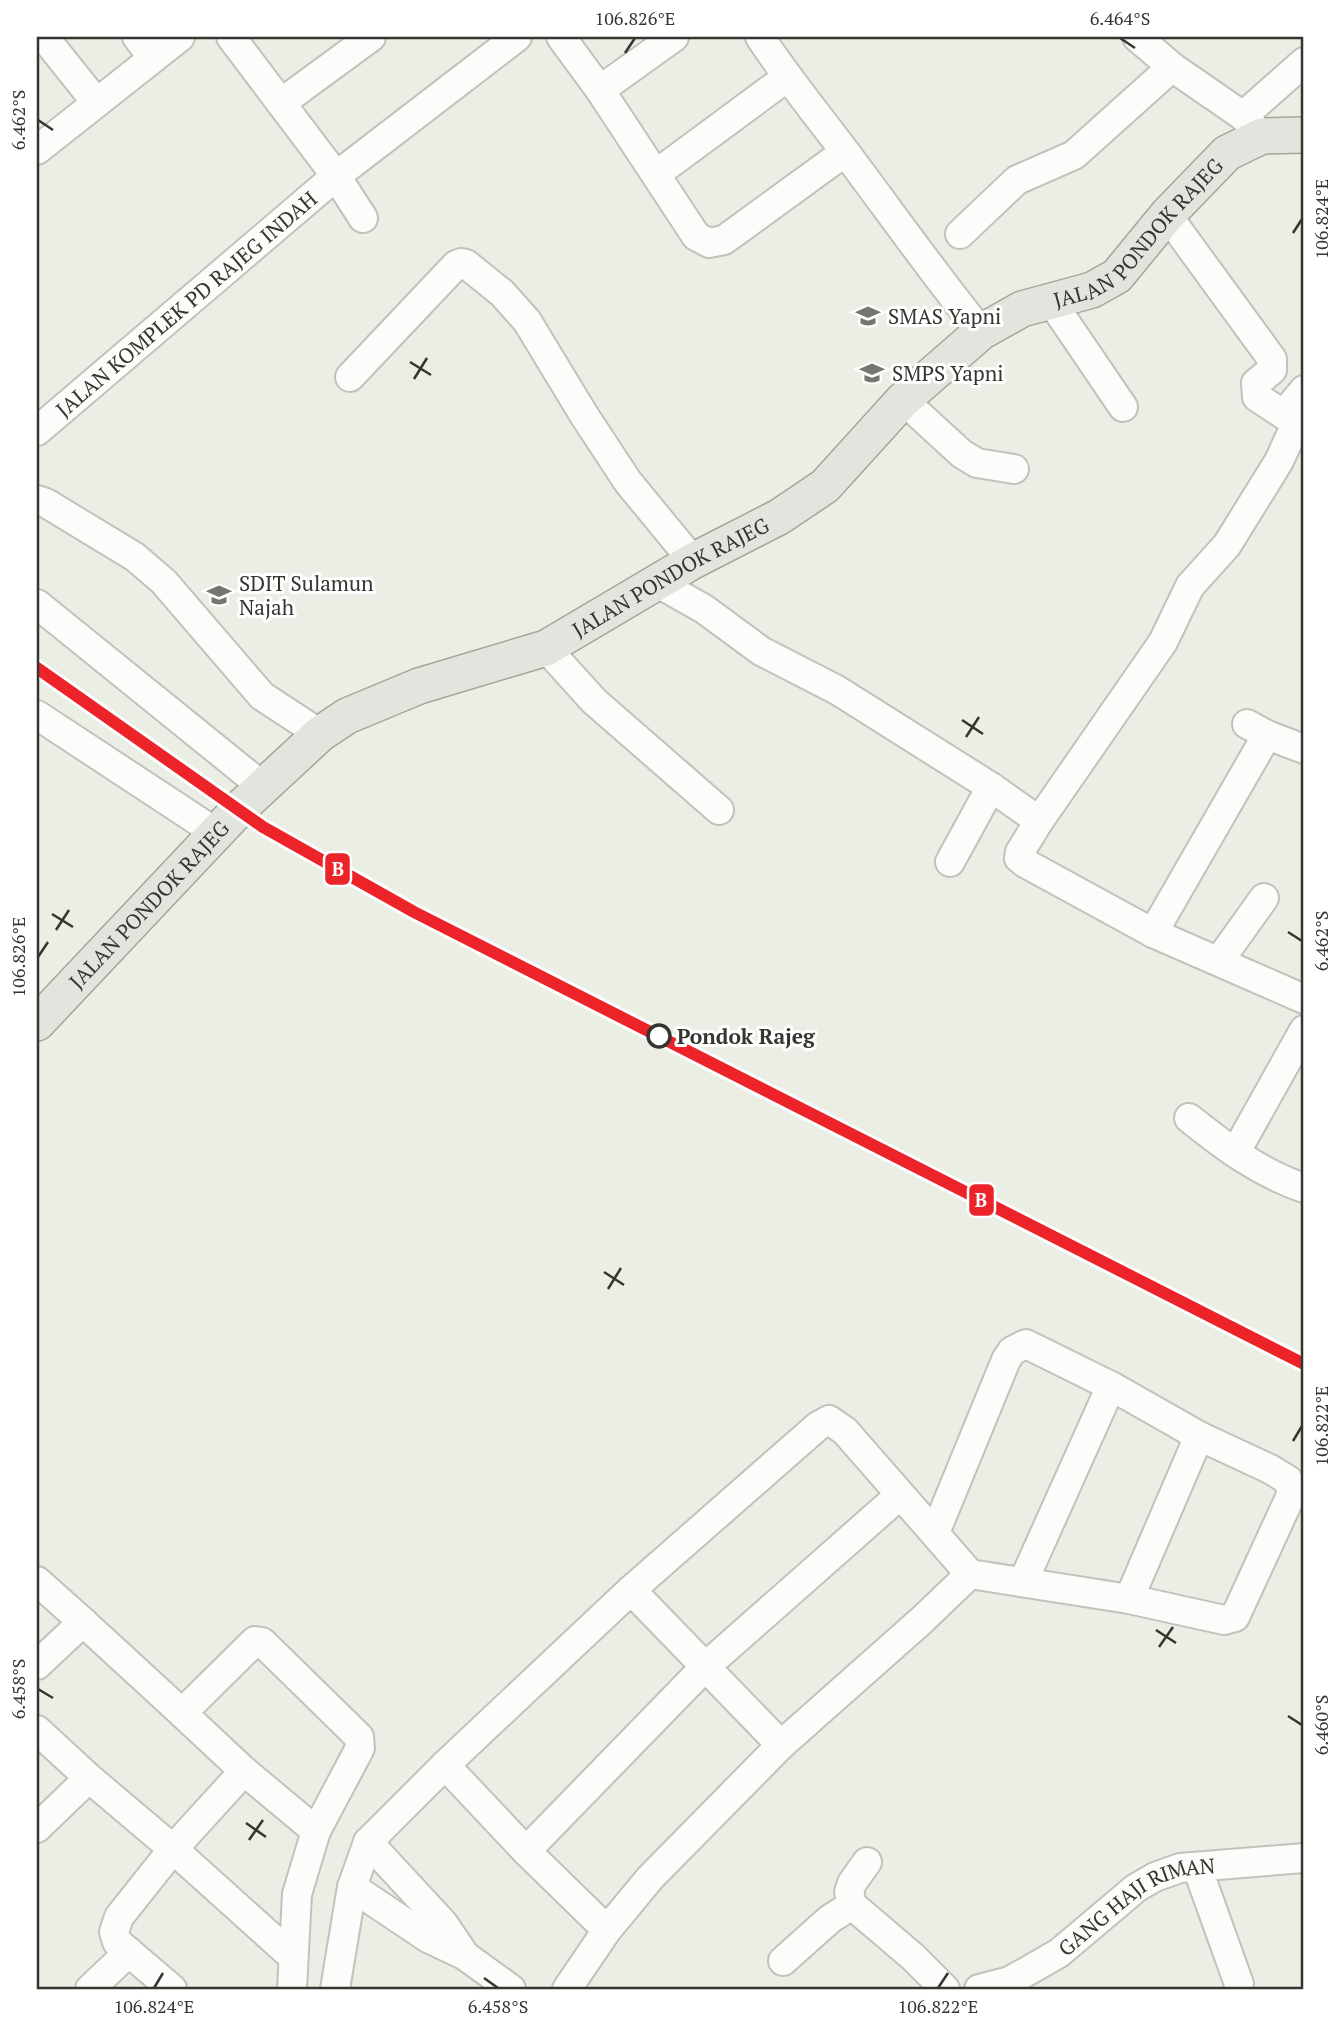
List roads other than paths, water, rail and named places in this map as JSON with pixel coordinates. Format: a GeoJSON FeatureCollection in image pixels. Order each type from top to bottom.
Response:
{"type":"FeatureCollection","features":[{"type":"Feature","properties":{"kind":"main road","name":"JALAN PONDOK RAJEG"},"geometry":{"type":"LineString","coordinates":[[37,1023],[262,786],[320,734],[347,716],[419,686],[547,648],[693,561],[779,517],[825,486],[903,400],[981,332],[1022,309],[1092,290],[1117,276],[1167,215],[1253,126],[1304,135]]}},
{"type":"Feature","properties":{"kind":"street"},"geometry":{"type":"LineString","coordinates":[[44,37],[96,102]]}},
{"type":"Feature","properties":{"kind":"street"},"geometry":{"type":"LineString","coordinates":[[37,148],[96,102],[145,47],[180,37]]}},
{"type":"Feature","properties":{"kind":"street"},"geometry":{"type":"LineString","coordinates":[[281,103],[371,37]]}},
{"type":"Feature","properties":{"kind":"street","name":"JALAN KOMPLEK PD RAJEG INDAH"},"geometry":{"type":"LineString","coordinates":[[37,431],[336,176],[517,37]]}},
{"type":"Feature","properties":{"kind":"street"},"geometry":{"type":"LineString","coordinates":[[561,37],[600,90],[696,236],[709,243],[724,240],[845,152]]}},
{"type":"Feature","properties":{"kind":"street"},"geometry":{"type":"LineString","coordinates":[[600,90],[674,37]]}},
{"type":"Feature","properties":{"kind":"street"},"geometry":{"type":"LineString","coordinates":[[760,37],[786,78],[981,332]]}},
{"type":"Feature","properties":{"kind":"street"},"geometry":{"type":"LineString","coordinates":[[1137,37],[1172,67],[1253,126],[1304,62]]}},
{"type":"Feature","properties":{"kind":"street","name":"JALAN KOMPLEK PD RAJEG INDAH"},"geometry":{"type":"LineString","coordinates":[[239,40],[281,103],[336,176]]}},
{"type":"Feature","properties":{"kind":"street"},"geometry":{"type":"LineString","coordinates":[[960,234],[1017,180],[1074,155],[1172,67]]}},
{"type":"Feature","properties":{"kind":"street"},"geometry":{"type":"LineString","coordinates":[[656,174],[786,78]]}},
{"type":"Feature","properties":{"kind":"street"},"geometry":{"type":"LineString","coordinates":[[336,176],[363,218]]}},
{"type":"Feature","properties":{"kind":"street"},"geometry":{"type":"LineString","coordinates":[[1167,215],[1272,359],[1272,370],[1256,383],[1257,397],[1295,422]]}},
{"type":"Feature","properties":{"kind":"street"},"geometry":{"type":"LineString","coordinates":[[350,377],[456,265],[467,264],[502,293],[527,321],[628,482],[693,561]]}},
{"type":"Feature","properties":{"kind":"street"},"geometry":{"type":"LineString","coordinates":[[1051,301],[1123,407]]}},
{"type":"Feature","properties":{"kind":"street"},"geometry":{"type":"LineString","coordinates":[[1304,390],[1295,422],[1279,461],[1227,545],[1190,586],[1164,642],[1039,821],[1019,858],[1153,933],[1304,999]]}},
{"type":"Feature","properties":{"kind":"street"},"geometry":{"type":"LineString","coordinates":[[903,400],[962,454],[977,463],[1014,469]]}},
{"type":"Feature","properties":{"kind":"street"},"geometry":{"type":"LineString","coordinates":[[37,500],[135,557],[164,582],[262,696],[320,734]]}},
{"type":"Feature","properties":{"kind":"street"},"geometry":{"type":"LineString","coordinates":[[658,583],[704,609],[761,651],[837,690],[991,787],[1039,821]]}},
{"type":"Feature","properties":{"kind":"street"},"geometry":{"type":"LineString","coordinates":[[37,604],[262,786]]}},
{"type":"Feature","properties":{"kind":"street"},"geometry":{"type":"LineString","coordinates":[[547,648],[594,701],[719,810]]}},
{"type":"Feature","properties":{"kind":"street"},"geometry":{"type":"LineString","coordinates":[[37,715],[218,834]]}},
{"type":"Feature","properties":{"kind":"street"},"geometry":{"type":"LineString","coordinates":[[1153,933],[1257,729],[1304,749]]}},
{"type":"Feature","properties":{"kind":"street"},"geometry":{"type":"LineString","coordinates":[[950,862],[991,787]]}},
{"type":"Feature","properties":{"kind":"street"},"geometry":{"type":"LineString","coordinates":[[1219,961],[1264,898]]}},
{"type":"Feature","properties":{"kind":"street"},"geometry":{"type":"LineString","coordinates":[[1243,1139],[1304,1030]]}},
{"type":"Feature","properties":{"kind":"street"},"geometry":{"type":"LineString","coordinates":[[1189,1118],[1235,1154],[1279,1179],[1304,1188]]}},
{"type":"Feature","properties":{"kind":"street"},"geometry":{"type":"LineString","coordinates":[[335,1989],[352,1887],[368,1842],[445,1765],[631,1590],[808,1434],[829,1420],[845,1431],[970,1574],[1129,1599],[1224,1620],[1235,1617],[1292,1493],[1288,1480],[1277,1473],[1199,1436],[1111,1386],[1026,1344],[1012,1351],[1006,1360],[936,1533]]}},
{"type":"Feature","properties":{"kind":"street"},"geometry":{"type":"LineString","coordinates":[[1023,1582],[1111,1386]]}},
{"type":"Feature","properties":{"kind":"street"},"geometry":{"type":"LineString","coordinates":[[1129,1599],[1199,1436]]}},
{"type":"Feature","properties":{"kind":"street"},"geometry":{"type":"LineString","coordinates":[[526,1851],[705,1667],[900,1495]]}},
{"type":"Feature","properties":{"kind":"street"},"geometry":{"type":"LineString","coordinates":[[567,1989],[607,1930],[650,1878],[781,1745],[970,1574]]}},
{"type":"Feature","properties":{"kind":"street"},"geometry":{"type":"LineString","coordinates":[[37,1581],[244,1771],[316,1831]]}},
{"type":"Feature","properties":{"kind":"street"},"geometry":{"type":"LineString","coordinates":[[631,1590],[781,1745]]}},
{"type":"Feature","properties":{"kind":"street"},"geometry":{"type":"LineString","coordinates":[[37,1665],[83,1622]]}},
{"type":"Feature","properties":{"kind":"street"},"geometry":{"type":"LineString","coordinates":[[182,1713],[255,1642],[262,1642],[359,1737],[359,1748],[316,1831],[297,1894],[292,1989]]}},
{"type":"Feature","properties":{"kind":"street"},"geometry":{"type":"LineString","coordinates":[[37,1730],[293,1957]]}},
{"type":"Feature","properties":{"kind":"street"},"geometry":{"type":"LineString","coordinates":[[445,1765],[526,1851],[607,1930]]}},
{"type":"Feature","properties":{"kind":"street"},"geometry":{"type":"LineString","coordinates":[[172,1989],[117,1942],[114,1932],[119,1917],[173,1849],[244,1771]]}},
{"type":"Feature","properties":{"kind":"street"},"geometry":{"type":"LineString","coordinates":[[37,1828],[89,1778]]}},
{"type":"Feature","properties":{"kind":"street"},"geometry":{"type":"LineString","coordinates":[[368,1842],[443,1923],[464,1955]]}},
{"type":"Feature","properties":{"kind":"street","name":"GANG HAJI RIMAN"},"geometry":{"type":"LineString","coordinates":[[979,1989],[1010,1982],[1059,1953],[1136,1888],[1155,1877],[1180,1868],[1304,1858]]}},
{"type":"Feature","properties":{"kind":"street"},"geometry":{"type":"LineString","coordinates":[[867,1862],[852,1883],[849,1892],[852,1905],[913,1956],[945,1989]]}},
{"type":"Feature","properties":{"kind":"street"},"geometry":{"type":"LineString","coordinates":[[1197,1867],[1239,1984]]}},
{"type":"Feature","properties":{"kind":"street"},"geometry":{"type":"LineString","coordinates":[[352,1887],[428,1938],[464,1955],[511,1989]]}},
{"type":"Feature","properties":{"kind":"street"},"geometry":{"type":"LineString","coordinates":[[783,1961],[838,1913],[852,1905]]}},
{"type":"Feature","properties":{"kind":"street"},"geometry":{"type":"LineString","coordinates":[[90,1989],[129,1952]]}},
{"type":"Feature","properties":{"kind":"place","name":"SMAS Yapni"},"geometry":{"type":"Point","coordinates":[868,316]}},
{"type":"Feature","properties":{"kind":"place","name":"SMPS Yapni"},"geometry":{"type":"Point","coordinates":[872,373]}},
{"type":"Feature","properties":{"kind":"place","name":"SDIT Sulamun Najah"},"geometry":{"type":"Point","coordinates":[219,595]}},
{"type":"Feature","properties":{"kind":"place","name":"Pondok Rajeg"},"geometry":{"type":"Point","coordinates":[659,1036]}}]}
